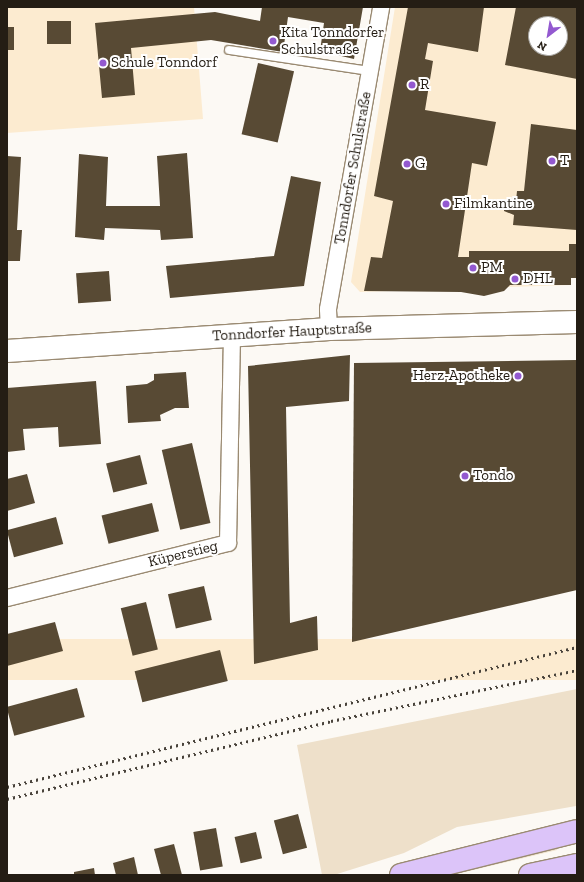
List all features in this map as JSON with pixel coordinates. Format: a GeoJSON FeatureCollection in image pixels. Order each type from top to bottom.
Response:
{"type":"FeatureCollection","features":[{"type":"Feature","properties":{"kind":"main road","name":"Tonndorfer Hauptstraße"},"geometry":{"type":"LineString","coordinates":[[7,351],[329,329],[577,322]]}},
{"type":"Feature","properties":{"kind":"main road"},"geometry":{"type":"LineString","coordinates":[[401,875],[577,831]]}},
{"type":"Feature","properties":{"kind":"main road"},"geometry":{"type":"LineString","coordinates":[[530,875],[577,865]]}},
{"type":"Feature","properties":{"kind":"street","name":"Tonndorfer Schulstraße"},"geometry":{"type":"LineString","coordinates":[[329,329],[328,309],[381,7]]}},
{"type":"Feature","properties":{"kind":"street","name":"Küperstieg"},"geometry":{"type":"LineString","coordinates":[[7,598],[228,543],[232,336]]}},
{"type":"Feature","properties":{"kind":"lane"},"geometry":{"type":"LineString","coordinates":[[229,50],[370,71]]}},
{"type":"Feature","properties":{"kind":"shaded area","name":"Schule Tonndorf"},"geometry":{"type":"Polygon","coordinates":[[[7,7],[194,7],[203,119],[7,133],[7,7]]]}},
{"type":"Feature","properties":{"kind":"shaded area"},"geometry":{"type":"Polygon","coordinates":[[[395,7],[577,7],[577,278],[571,278],[571,285],[360,292],[351,282],[395,7]]]}},
{"type":"Feature","properties":{"kind":"shaded area"},"geometry":{"type":"Polygon","coordinates":[[[7,639],[577,639],[577,680],[7,680],[7,639]]]}},
{"type":"Feature","properties":{"kind":"shaded area"},"geometry":{"type":"Polygon","coordinates":[[[577,689],[576,806],[457,827],[404,853],[334,875],[322,875],[297,745],[577,689]]]}},
{"type":"Feature","properties":{"kind":"shaded area"},"geometry":{"type":"Polygon","coordinates":[[[558,844],[557,850],[452,875],[428,875],[558,844]]]}},
{"type":"Feature","properties":{"kind":"building"},"geometry":{"type":"Polygon","coordinates":[[[262,7],[363,7],[354,59],[320,51],[324,23],[288,17],[283,52],[211,40],[131,48],[135,95],[102,98],[95,23],[215,12],[260,21],[262,7]]]}},
{"type":"Feature","properties":{"kind":"building"},"geometry":{"type":"Polygon","coordinates":[[[408,7],[484,7],[478,52],[428,43],[425,59],[433,61],[425,110],[496,122],[487,166],[472,163],[458,257],[469,257],[469,251],[569,251],[569,244],[577,244],[577,278],[571,278],[571,285],[510,285],[504,291],[484,296],[461,292],[364,291],[371,257],[382,258],[393,201],[374,196],[408,7]]]}},
{"type":"Feature","properties":{"kind":"building"},"geometry":{"type":"Polygon","coordinates":[[[516,7],[577,7],[577,79],[505,65],[516,7]]]}},
{"type":"Feature","properties":{"kind":"building"},"geometry":{"type":"Polygon","coordinates":[[[47,21],[71,21],[71,44],[47,44],[47,21]]]}},
{"type":"Feature","properties":{"kind":"building"},"geometry":{"type":"Polygon","coordinates":[[[7,27],[14,27],[14,50],[7,50],[7,27]]]}},
{"type":"Feature","properties":{"kind":"building"},"geometry":{"type":"Polygon","coordinates":[[[258,63],[294,71],[278,142],[242,134],[258,63]]]}},
{"type":"Feature","properties":{"kind":"building","name":"T"},"geometry":{"type":"Polygon","coordinates":[[[531,124],[577,130],[577,230],[513,225],[514,215],[504,211],[504,204],[511,205],[516,201],[517,191],[524,191],[531,124]]]}},
{"type":"Feature","properties":{"kind":"building"},"geometry":{"type":"Polygon","coordinates":[[[187,153],[193,238],[161,240],[160,230],[105,228],[104,240],[75,237],[79,154],[108,157],[106,206],[160,206],[157,156],[187,153]]]}},
{"type":"Feature","properties":{"kind":"building"},"geometry":{"type":"Polygon","coordinates":[[[7,156],[21,157],[17,230],[22,230],[20,261],[7,261],[7,156]]]}},
{"type":"Feature","properties":{"kind":"building"},"geometry":{"type":"Polygon","coordinates":[[[291,176],[321,182],[304,286],[170,298],[166,266],[274,256],[291,176]]]}},
{"type":"Feature","properties":{"kind":"building"},"geometry":{"type":"Polygon","coordinates":[[[109,271],[111,301],[78,303],[76,273],[109,271]]]}},
{"type":"Feature","properties":{"kind":"building"},"geometry":{"type":"Polygon","coordinates":[[[350,355],[349,401],[286,407],[290,623],[317,616],[318,650],[254,664],[248,366],[350,355]]]}},
{"type":"Feature","properties":{"kind":"building","name":"Tondo"},"geometry":{"type":"Polygon","coordinates":[[[577,360],[577,590],[352,642],[354,363],[577,360]]]}},
{"type":"Feature","properties":{"kind":"building"},"geometry":{"type":"Polygon","coordinates":[[[186,372],[189,408],[175,408],[160,415],[161,421],[128,423],[126,386],[147,384],[154,380],[154,374],[186,372]]]}},
{"type":"Feature","properties":{"kind":"building"},"geometry":{"type":"Polygon","coordinates":[[[96,381],[101,444],[59,447],[58,427],[23,429],[25,450],[7,452],[7,388],[96,381]]]}},
{"type":"Feature","properties":{"kind":"building"},"geometry":{"type":"Polygon","coordinates":[[[192,443],[210,523],[180,530],[162,450],[192,443]]]}},
{"type":"Feature","properties":{"kind":"building"},"geometry":{"type":"Polygon","coordinates":[[[140,455],[147,484],[113,493],[106,463],[140,455]]]}},
{"type":"Feature","properties":{"kind":"building"},"geometry":{"type":"Polygon","coordinates":[[[27,474],[35,503],[7,511],[7,479],[27,474]]]}},
{"type":"Feature","properties":{"kind":"building"},"geometry":{"type":"Polygon","coordinates":[[[152,503],[159,531],[109,544],[102,516],[152,503]]]}},
{"type":"Feature","properties":{"kind":"building"},"geometry":{"type":"Polygon","coordinates":[[[56,517],[63,544],[14,557],[7,530],[56,517]]]}},
{"type":"Feature","properties":{"kind":"building"},"geometry":{"type":"Polygon","coordinates":[[[204,586],[212,620],[176,628],[168,594],[204,586]]]}},
{"type":"Feature","properties":{"kind":"building"},"geometry":{"type":"Polygon","coordinates":[[[146,602],[158,650],[133,656],[121,608],[146,602]]]}},
{"type":"Feature","properties":{"kind":"building"},"geometry":{"type":"Polygon","coordinates":[[[55,622],[63,651],[7,666],[7,634],[55,622]]]}},
{"type":"Feature","properties":{"kind":"building"},"geometry":{"type":"Polygon","coordinates":[[[220,650],[228,681],[142,702],[135,671],[220,650]]]}},
{"type":"Feature","properties":{"kind":"building"},"geometry":{"type":"Polygon","coordinates":[[[77,688],[85,717],[14,736],[7,707],[77,688]]]}},
{"type":"Feature","properties":{"kind":"building"},"geometry":{"type":"Polygon","coordinates":[[[298,814],[307,848],[283,854],[274,820],[298,814]]]}},
{"type":"Feature","properties":{"kind":"building"},"geometry":{"type":"Polygon","coordinates":[[[216,828],[223,866],[200,870],[193,832],[216,828]]]}},
{"type":"Feature","properties":{"kind":"building"},"geometry":{"type":"Polygon","coordinates":[[[256,832],[262,858],[241,863],[235,837],[256,832]]]}},
{"type":"Feature","properties":{"kind":"building"},"geometry":{"type":"Polygon","coordinates":[[[174,844],[182,875],[161,875],[154,849],[174,844]]]}},
{"type":"Feature","properties":{"kind":"building"},"geometry":{"type":"Polygon","coordinates":[[[134,857],[138,875],[116,875],[113,863],[134,857]]]}},
{"type":"Feature","properties":{"kind":"building"},"geometry":{"type":"Polygon","coordinates":[[[94,868],[95,875],[74,875],[74,872],[94,868]]]}},
{"type":"Feature","properties":{"kind":"railway"},"geometry":{"type":"LineString","coordinates":[[7,787],[577,647]]}},
{"type":"Feature","properties":{"kind":"railway"},"geometry":{"type":"LineString","coordinates":[[7,799],[331,721],[577,670]]}},
{"type":"Feature","properties":{"kind":"place","name":"Kita Tonndorfer Schulstraße"},"geometry":{"type":"Point","coordinates":[273,41]}},
{"type":"Feature","properties":{"kind":"place","name":"Schule Tonndorf"},"geometry":{"type":"Point","coordinates":[103,63]}},
{"type":"Feature","properties":{"kind":"place","name":"R"},"geometry":{"type":"Point","coordinates":[412,85]}},
{"type":"Feature","properties":{"kind":"place","name":"T"},"geometry":{"type":"Point","coordinates":[552,161]}},
{"type":"Feature","properties":{"kind":"place","name":"G"},"geometry":{"type":"Point","coordinates":[407,164]}},
{"type":"Feature","properties":{"kind":"place","name":"Filmkantine"},"geometry":{"type":"Point","coordinates":[446,204]}},
{"type":"Feature","properties":{"kind":"place","name":"PM"},"geometry":{"type":"Point","coordinates":[473,268]}},
{"type":"Feature","properties":{"kind":"place","name":"DHL"},"geometry":{"type":"Point","coordinates":[515,279]}},
{"type":"Feature","properties":{"kind":"place","name":"Herz-Apotheke"},"geometry":{"type":"Point","coordinates":[518,376]}},
{"type":"Feature","properties":{"kind":"place","name":"Tondo"},"geometry":{"type":"Point","coordinates":[465,476]}}]}
